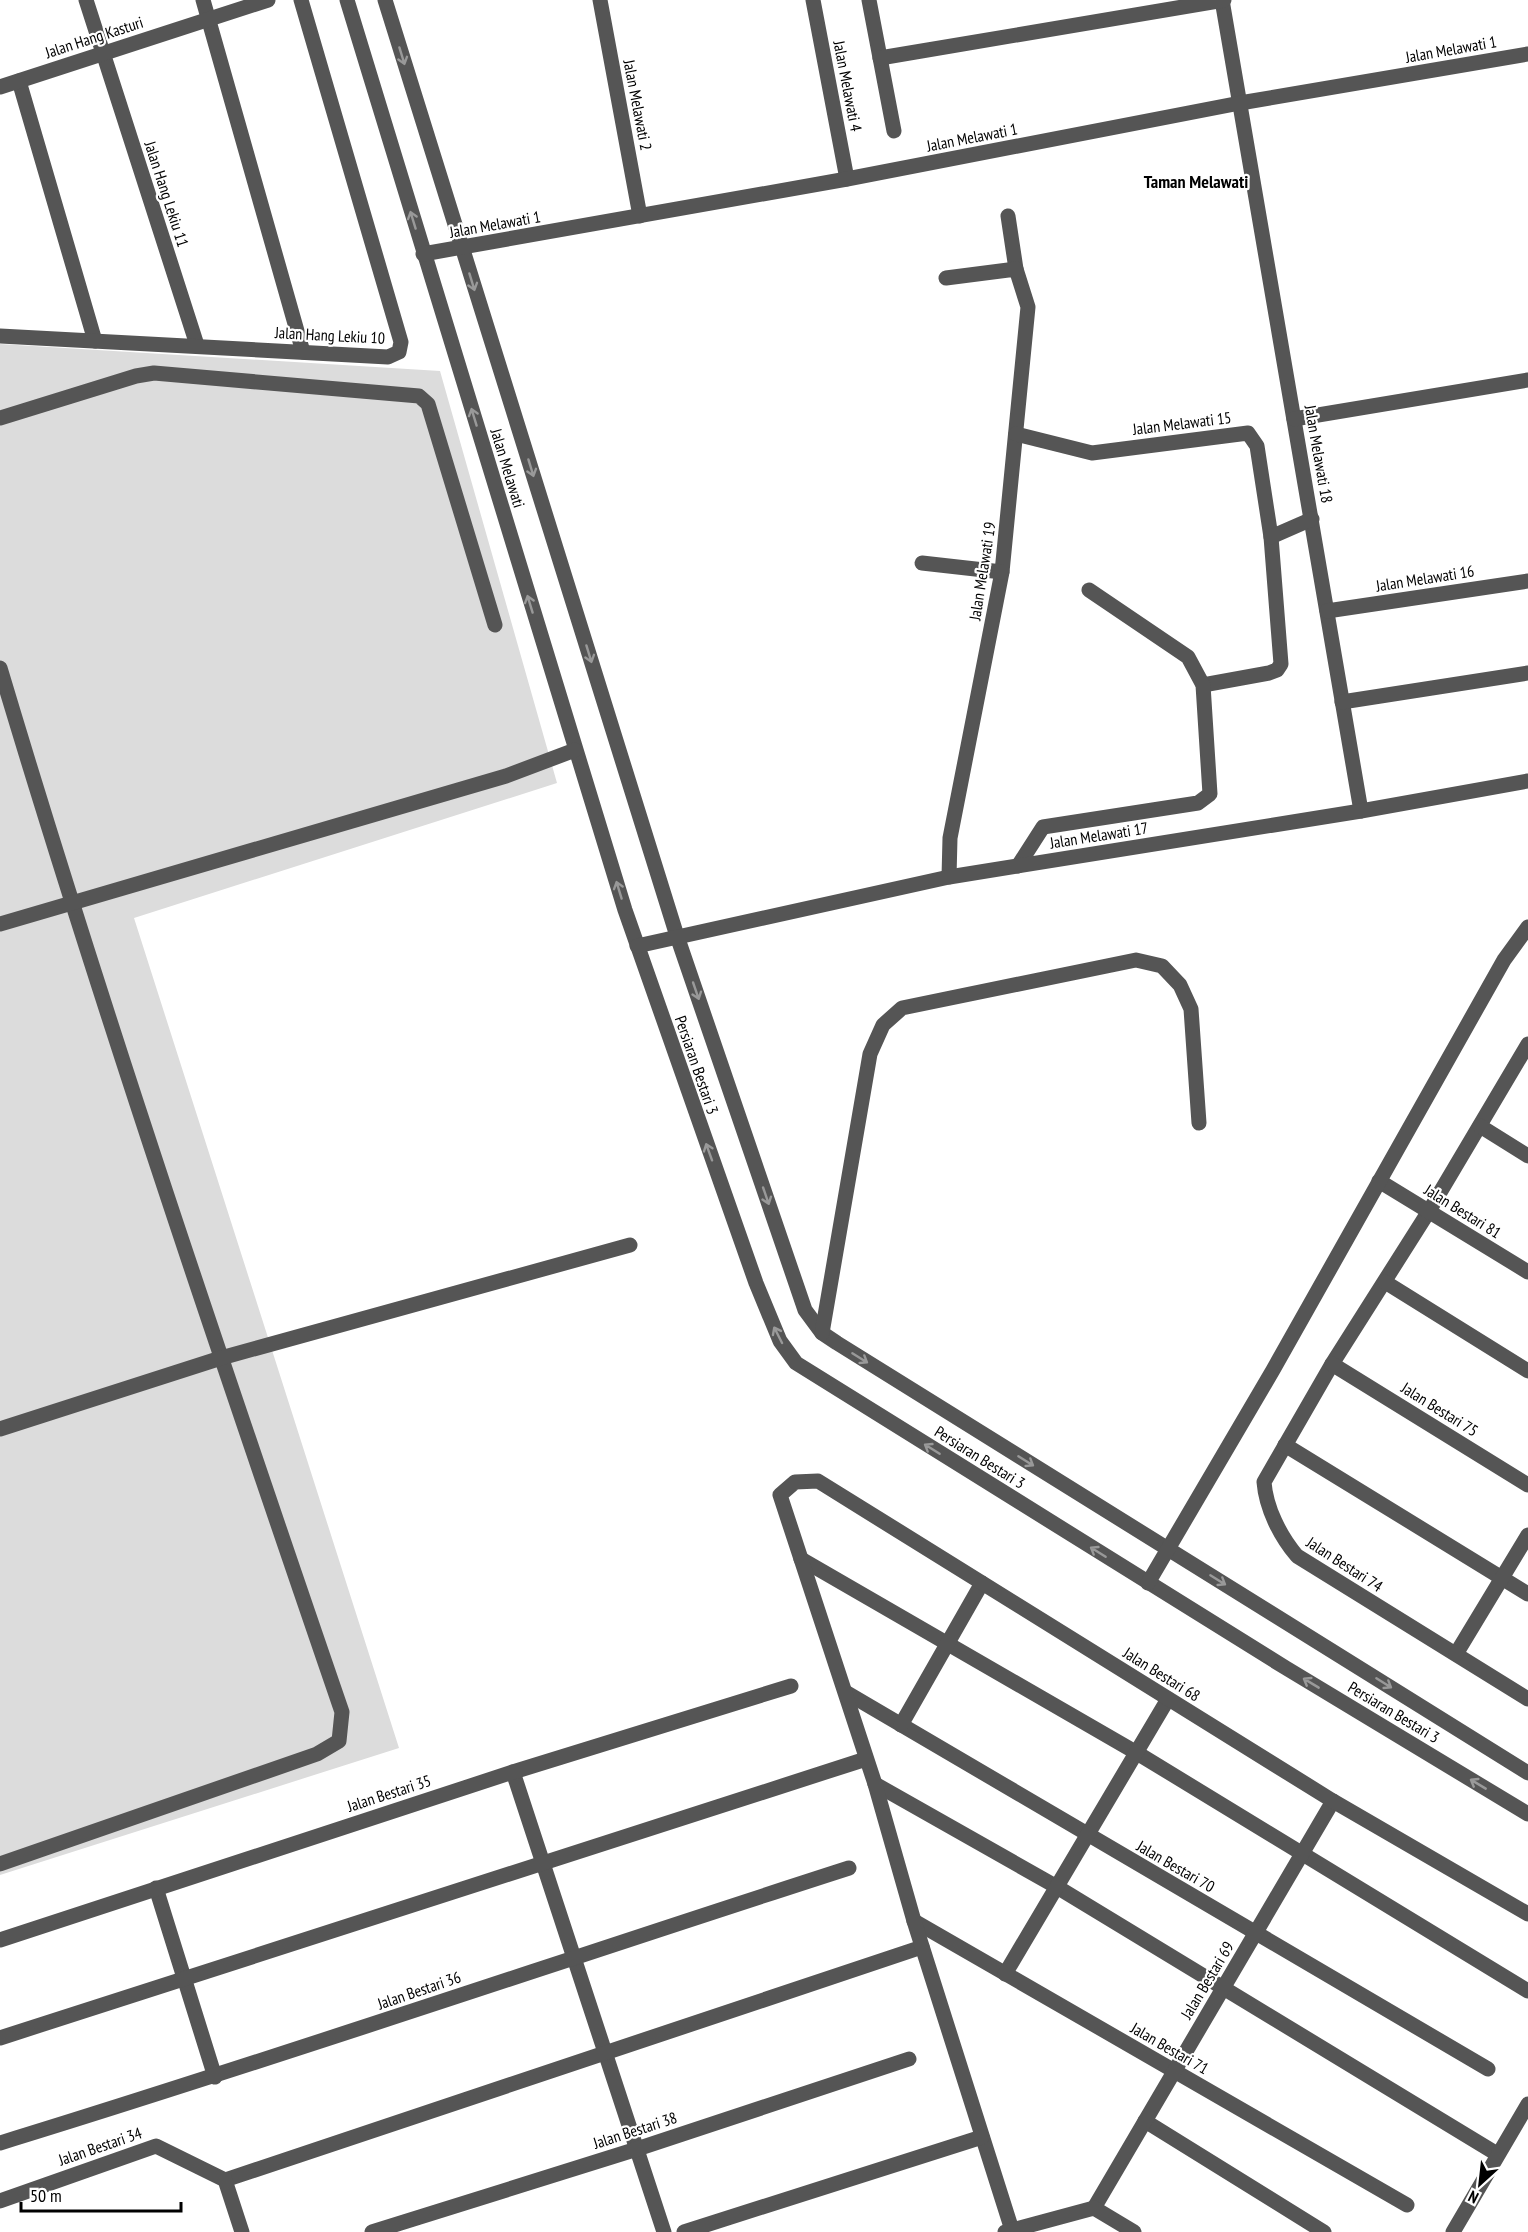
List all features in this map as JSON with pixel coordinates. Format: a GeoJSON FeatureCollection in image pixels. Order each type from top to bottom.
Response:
{"type":"FeatureCollection","features":[{"type":"Feature","properties":{"kind":"street","name":"Jalan Hang Lekiu 11"},"geometry":{"type":"LineString","coordinates":[[86,0],[197,345]]}},
{"type":"Feature","properties":{"kind":"street"},"geometry":{"type":"LineString","coordinates":[[203,0],[303,352]]}},
{"type":"Feature","properties":{"kind":"street","name":"Jalan Hang Kasturi"},"geometry":{"type":"LineString","coordinates":[[0,87],[268,0]]}},
{"type":"Feature","properties":{"kind":"street","name":"Jalan Hang Lekiu 10"},"geometry":{"type":"LineString","coordinates":[[0,336],[388,357],[399,352],[400,342],[301,0]]}},
{"type":"Feature","properties":{"kind":"street","name":"Jalan Melawati"},"geometry":{"type":"LineString","coordinates":[[347,0],[575,750],[637,946]]}},
{"type":"Feature","properties":{"kind":"street","name":"Jalan Melawati"},"geometry":{"type":"LineString","coordinates":[[385,0],[677,936]]}},
{"type":"Feature","properties":{"kind":"street","name":"Jalan Melawati 2"},"geometry":{"type":"LineString","coordinates":[[600,0],[640,216]]}},
{"type":"Feature","properties":{"kind":"street","name":"Jalan Melawati 4"},"geometry":{"type":"LineString","coordinates":[[813,0],[847,179]]}},
{"type":"Feature","properties":{"kind":"street"},"geometry":{"type":"LineString","coordinates":[[869,0],[894,131]]}},
{"type":"Feature","properties":{"kind":"street"},"geometry":{"type":"LineString","coordinates":[[880,58],[1223,0]]}},
{"type":"Feature","properties":{"kind":"street","name":"Jalan Melawati 18"},"geometry":{"type":"LineString","coordinates":[[1223,0],[1361,811]]}},
{"type":"Feature","properties":{"kind":"street","name":"Jalan Melawati 1"},"geometry":{"type":"LineString","coordinates":[[423,254],[847,179],[1240,103],[1528,54]]}},
{"type":"Feature","properties":{"kind":"street"},"geometry":{"type":"LineString","coordinates":[[19,81],[95,341]]}},
{"type":"Feature","properties":{"kind":"street","name":"Jalan Melawati 19"},"geometry":{"type":"LineString","coordinates":[[949,877],[950,838],[1002,572],[1028,307],[1016,269],[1008,216]]}},
{"type":"Feature","properties":{"kind":"street"},"geometry":{"type":"LineString","coordinates":[[946,278],[1016,269]]}},
{"type":"Feature","properties":{"kind":"street"},"geometry":{"type":"LineString","coordinates":[[0,418],[136,376],[154,374],[424,398],[430,411],[495,625]]}},
{"type":"Feature","properties":{"kind":"street"},"geometry":{"type":"LineString","coordinates":[[1294,419],[1528,380]]}},
{"type":"Feature","properties":{"kind":"street","name":"Jalan Melawati 15"},"geometry":{"type":"LineString","coordinates":[[1016,434],[1092,453],[1248,433],[1257,446],[1271,537],[1281,664],[1277,670],[1269,673],[1203,686]]}},
{"type":"Feature","properties":{"kind":"street"},"geometry":{"type":"LineString","coordinates":[[1271,537],[1312,519]]}},
{"type":"Feature","properties":{"kind":"street"},"geometry":{"type":"LineString","coordinates":[[921,563],[1002,572]]}},
{"type":"Feature","properties":{"kind":"street","name":"Jalan Melawati 16"},"geometry":{"type":"LineString","coordinates":[[1327,611],[1528,580]]}},
{"type":"Feature","properties":{"kind":"street"},"geometry":{"type":"LineString","coordinates":[[1018,866],[1043,827],[1205,800],[1211,786],[1203,686],[1188,657],[1089,590]]}},
{"type":"Feature","properties":{"kind":"street"},"geometry":{"type":"LineString","coordinates":[[0,668],[70,903],[220,1358],[342,1712],[339,1741],[317,1754],[0,1864]]}},
{"type":"Feature","properties":{"kind":"street"},"geometry":{"type":"LineString","coordinates":[[1342,702],[1528,673]]}},
{"type":"Feature","properties":{"kind":"street"},"geometry":{"type":"LineString","coordinates":[[0,924],[506,776],[575,750]]}},
{"type":"Feature","properties":{"kind":"street","name":"Jalan Melawati 17"},"geometry":{"type":"LineString","coordinates":[[637,946],[949,877],[1361,811],[1528,781]]}},
{"type":"Feature","properties":{"kind":"street"},"geometry":{"type":"LineString","coordinates":[[1148,1583],[1504,960],[1528,927]]}},
{"type":"Feature","properties":{"kind":"street","name":"Persiaran Bestari 3"},"geometry":{"type":"LineString","coordinates":[[677,936],[805,1310],[822,1333],[1528,1773]]}},
{"type":"Feature","properties":{"kind":"street","name":"Persiaran Bestari 3"},"geometry":{"type":"LineString","coordinates":[[637,946],[756,1283],[780,1341],[796,1363],[1148,1583],[1528,1814]]}},
{"type":"Feature","properties":{"kind":"street"},"geometry":{"type":"LineString","coordinates":[[822,1333],[870,1054],[883,1025],[902,1008],[1136,960],[1162,966],[1180,984],[1191,1009],[1199,1123]]}},
{"type":"Feature","properties":{"kind":"street","name":"Jalan Bestari 74"},"geometry":{"type":"LineString","coordinates":[[1528,1045],[1429,1211],[1332,1364],[1264,1482],[1265,1498],[1287,1545],[1297,1556],[1528,1699]]}},
{"type":"Feature","properties":{"kind":"street"},"geometry":{"type":"LineString","coordinates":[[1480,1126],[1528,1156]]}},
{"type":"Feature","properties":{"kind":"street","name":"Jalan Bestari 81"},"geometry":{"type":"LineString","coordinates":[[1379,1181],[1528,1272]]}},
{"type":"Feature","properties":{"kind":"street"},"geometry":{"type":"LineString","coordinates":[[0,1429],[220,1358],[630,1245]]}},
{"type":"Feature","properties":{"kind":"street"},"geometry":{"type":"LineString","coordinates":[[1384,1282],[1528,1371]]}},
{"type":"Feature","properties":{"kind":"street","name":"Jalan Bestari 75"},"geometry":{"type":"LineString","coordinates":[[1332,1364],[1528,1485]]}},
{"type":"Feature","properties":{"kind":"street"},"geometry":{"type":"LineString","coordinates":[[1285,1445],[1528,1594]]}},
{"type":"Feature","properties":{"kind":"street","name":"Jalan Bestari 68"},"geometry":{"type":"LineString","coordinates":[[801,1559],[780,1496],[795,1482],[818,1482],[1333,1801],[1528,1914]]}},
{"type":"Feature","properties":{"kind":"street"},"geometry":{"type":"LineString","coordinates":[[1456,1654],[1528,1535]]}},
{"type":"Feature","properties":{"kind":"street"},"geometry":{"type":"LineString","coordinates":[[801,1559],[949,1642],[1137,1753],[1528,1991]]}},
{"type":"Feature","properties":{"kind":"street"},"geometry":{"type":"LineString","coordinates":[[801,1559],[847,1693],[866,1760],[876,1784],[914,1921],[982,2137],[1008,2231],[1094,2208],[1134,2232]]}},
{"type":"Feature","properties":{"kind":"street"},"geometry":{"type":"LineString","coordinates":[[901,1725],[982,1583]]}},
{"type":"Feature","properties":{"kind":"street","name":"Jalan Bestari 35"},"geometry":{"type":"LineString","coordinates":[[0,1940],[513,1772],[791,1686]]}},
{"type":"Feature","properties":{"kind":"street","name":"Jalan Bestari 70"},"geometry":{"type":"LineString","coordinates":[[847,1693],[1488,2069]]}},
{"type":"Feature","properties":{"kind":"street"},"geometry":{"type":"LineString","coordinates":[[1005,1974],[1168,1699]]}},
{"type":"Feature","properties":{"kind":"street"},"geometry":{"type":"LineString","coordinates":[[0,2038],[866,1760]]}},
{"type":"Feature","properties":{"kind":"street"},"geometry":{"type":"LineString","coordinates":[[513,1772],[664,2232]]}},
{"type":"Feature","properties":{"kind":"street"},"geometry":{"type":"LineString","coordinates":[[876,1784],[1057,1887],[1497,2154]]}},
{"type":"Feature","properties":{"kind":"street","name":"Jalan Bestari 69"},"geometry":{"type":"LineString","coordinates":[[1094,2208],[1333,1801]]}},
{"type":"Feature","properties":{"kind":"street","name":"Jalan Bestari 36"},"geometry":{"type":"LineString","coordinates":[[0,2143],[215,2077],[849,1868]]}},
{"type":"Feature","properties":{"kind":"street"},"geometry":{"type":"LineString","coordinates":[[156,1888],[215,2077]]}},
{"type":"Feature","properties":{"kind":"street","name":"Jalan Bestari 71"},"geometry":{"type":"LineString","coordinates":[[914,1921],[1407,2205]]}},
{"type":"Feature","properties":{"kind":"street"},"geometry":{"type":"LineString","coordinates":[[242,2232],[225,2180],[922,1947]]}},
{"type":"Feature","properties":{"kind":"street","name":"Jalan Bestari 38"},"geometry":{"type":"LineString","coordinates":[[372,2232],[637,2149],[909,2059]]}},
{"type":"Feature","properties":{"kind":"street"},"geometry":{"type":"LineString","coordinates":[[1453,2232],[1528,2104]]}},
{"type":"Feature","properties":{"kind":"street"},"geometry":{"type":"LineString","coordinates":[[1145,2121],[1324,2232]]}},
{"type":"Feature","properties":{"kind":"street"},"geometry":{"type":"LineString","coordinates":[[684,2232],[982,2137]]}},
{"type":"Feature","properties":{"kind":"street","name":"Jalan Bestari 34"},"geometry":{"type":"LineString","coordinates":[[0,2199],[156,2146],[225,2180]]}},
{"type":"Feature","properties":{"kind":"shaded area"},"geometry":{"type":"Polygon","coordinates":[[[0,344],[440,371],[557,783],[134,918],[399,1748],[0,1875],[0,344]]]}},
{"type":"Feature","properties":{"kind":"district","name":"Taman Melawati"},"geometry":{"type":"Point","coordinates":[1196,182]}}]}
